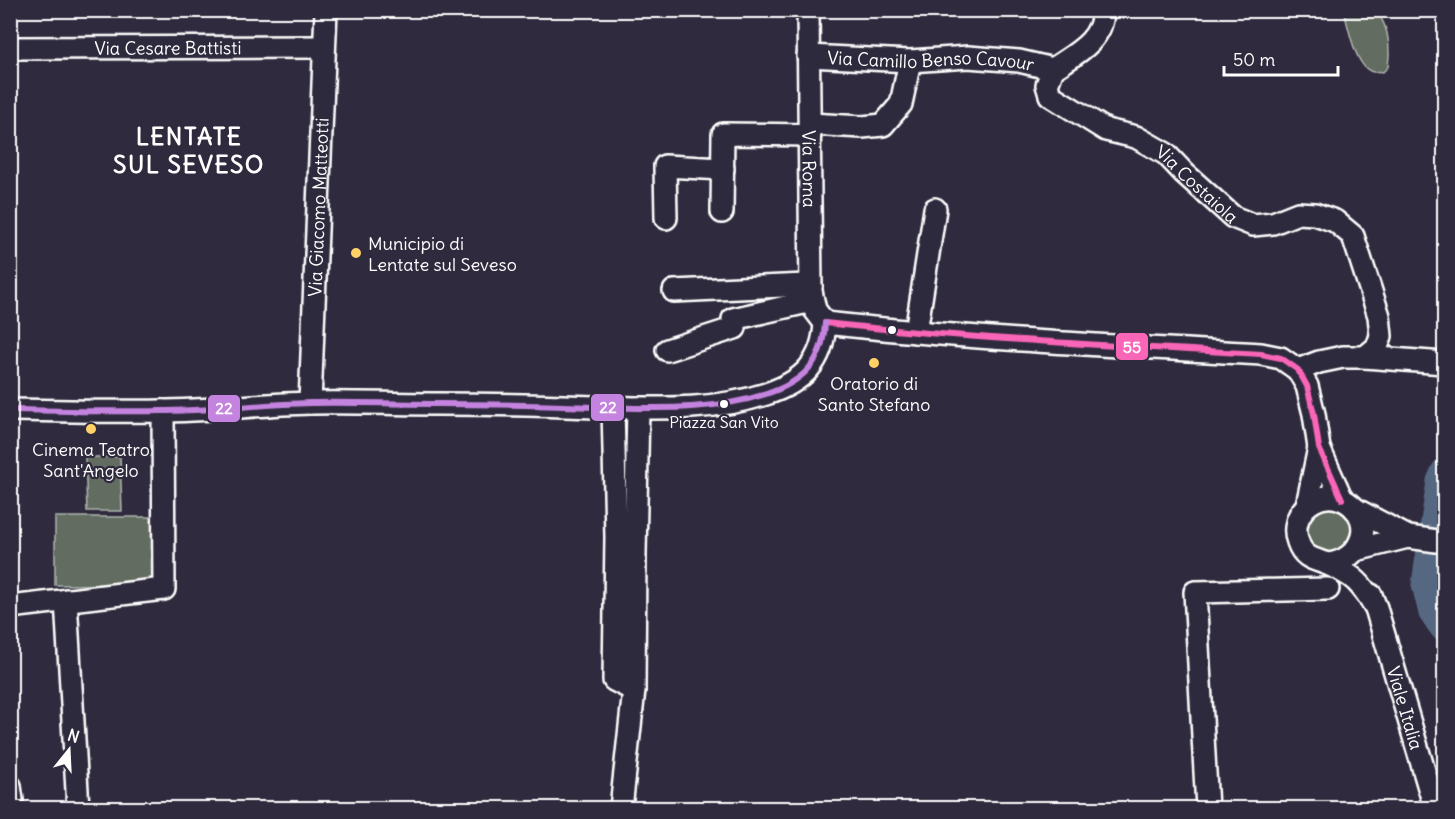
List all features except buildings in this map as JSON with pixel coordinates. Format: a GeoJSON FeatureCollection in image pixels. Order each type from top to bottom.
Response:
{"type":"FeatureCollection","features":[{"type":"Feature","properties":{"kind":"street","name":"Via Giacomo Matteotti"},"geometry":{"type":"LineString","coordinates":[[310,403],[326,10]]}},
{"type":"Feature","properties":{"kind":"street","name":"Via Roma"},"geometry":{"type":"LineString","coordinates":[[808,10],[812,294]]}},
{"type":"Feature","properties":{"kind":"street"},"geometry":{"type":"LineString","coordinates":[[1053,69],[1088,44],[1098,32],[1103,10]]}},
{"type":"Feature","properties":{"kind":"street","name":"Via Cesare Battisti"},"geometry":{"type":"LineString","coordinates":[[10,48],[324,47]]}},
{"type":"Feature","properties":{"kind":"street","name":"Via Camillo Benso Cavour"},"geometry":{"type":"LineString","coordinates":[[808,56],[910,61],[968,57],[1019,61],[1053,69]]}},
{"type":"Feature","properties":{"kind":"street"},"geometry":{"type":"LineString","coordinates":[[722,212],[723,134],[809,123],[862,127],[883,125],[901,104],[910,61]]}},
{"type":"Feature","properties":{"kind":"street","name":"Via Costaiola"},"geometry":{"type":"LineString","coordinates":[[1053,69],[1047,85],[1050,95],[1106,130],[1136,136],[1166,154],[1233,217],[1253,225],[1273,223],[1298,213],[1315,214],[1335,221],[1353,236],[1379,316],[1381,336],[1377,347],[1365,357]]}},
{"type":"Feature","properties":{"kind":"street"},"geometry":{"type":"LineString","coordinates":[[666,219],[666,166],[723,169]]}},
{"type":"Feature","properties":{"kind":"street"},"geometry":{"type":"LineString","coordinates":[[916,332],[935,209]]}},
{"type":"Feature","properties":{"kind":"street"},"geometry":{"type":"LineString","coordinates":[[10,410],[163,411],[310,403],[695,407],[732,402],[779,389],[797,378],[813,364],[823,344],[825,323],[815,310],[812,294],[806,285],[674,291]]}},
{"type":"Feature","properties":{"kind":"street"},"geometry":{"type":"LineString","coordinates":[[667,350],[735,328],[733,319],[812,294]]}},
{"type":"Feature","properties":{"kind":"street"},"geometry":{"type":"LineString","coordinates":[[825,323],[916,332],[1261,354],[1281,358],[1298,370],[1343,357],[1444,363]]}},
{"type":"Feature","properties":{"kind":"street","name":"Viale Italia"},"geometry":{"type":"LineString","coordinates":[[1298,370],[1307,386],[1320,448],[1348,504],[1360,518],[1363,531],[1355,551],[1376,608],[1435,808]]}},
{"type":"Feature","properties":{"kind":"street"},"geometry":{"type":"LineString","coordinates":[[613,407],[616,537],[614,680],[634,690]]}},
{"type":"Feature","properties":{"kind":"street"},"geometry":{"type":"LineString","coordinates":[[621,808],[634,690],[638,408]]}},
{"type":"Feature","properties":{"kind":"street"},"geometry":{"type":"LineString","coordinates":[[10,607],[164,589],[163,411]]}},
{"type":"Feature","properties":{"kind":"street","name":"Viale Italia"},"geometry":{"type":"LineString","coordinates":[[1320,448],[1307,505],[1296,522],[1299,546],[1314,560],[1328,564],[1350,576],[1362,586],[1376,608]]}},
{"type":"Feature","properties":{"kind":"street"},"geometry":{"type":"LineString","coordinates":[[1307,505],[1316,499],[1334,497],[1408,537],[1444,542]]}},
{"type":"Feature","properties":{"kind":"street"},"geometry":{"type":"LineString","coordinates":[[1328,564],[1339,562],[1355,551],[1408,537]]}},
{"type":"Feature","properties":{"kind":"street"},"geometry":{"type":"LineString","coordinates":[[1208,808],[1195,592],[1328,589]]}},
{"type":"Feature","properties":{"kind":"street"},"geometry":{"type":"LineString","coordinates":[[66,600],[78,808]]}},
{"type":"Feature","properties":{"kind":"street"},"geometry":{"type":"LineString","coordinates":[[10,786],[12,800],[10,806]]}},
{"type":"Feature","properties":{"kind":"shaded area"},"geometry":{"type":"Polygon","coordinates":[[[1344,11],[1378,11],[1386,29],[1389,45],[1388,67],[1383,72],[1373,72],[1361,63],[1353,45],[1344,11]]]}},
{"type":"Feature","properties":{"kind":"shaded area"},"geometry":{"type":"Polygon","coordinates":[[[85,457],[120,457],[122,511],[87,511],[85,457]]]}},
{"type":"Feature","properties":{"kind":"shaded area"},"geometry":{"type":"Polygon","coordinates":[[[1332,500],[1358,523],[1342,556],[1313,555],[1301,518],[1332,500]]]}},
{"type":"Feature","properties":{"kind":"shaded area"},"geometry":{"type":"Polygon","coordinates":[[[55,517],[153,517],[154,584],[55,585],[55,517]]]}},
{"type":"Feature","properties":{"kind":"waterway"},"geometry":{"type":"LineString","coordinates":[[1444,472],[1440,481],[1425,584],[1432,613],[1444,629]]}},
{"type":"Feature","properties":{"kind":"transit line","name":"55"},"geometry":{"type":"LineString","coordinates":[[825,323],[988,338],[1261,354],[1281,358],[1298,370],[1307,386],[1319,448],[1342,499]]}},
{"type":"Feature","properties":{"kind":"transit line","name":"22"},"geometry":{"type":"LineString","coordinates":[[10,410],[179,411],[326,403],[638,408],[681,408],[724,404],[766,394],[800,377],[809,369],[820,349],[825,323]]}},
{"type":"Feature","properties":{"kind":"place","name":"Municipio di Lentate sul Seveso"},"geometry":{"type":"Point","coordinates":[356,253]}},
{"type":"Feature","properties":{"kind":"place","name":"Oratorio di Santo Stefano"},"geometry":{"type":"Point","coordinates":[874,363]}},
{"type":"Feature","properties":{"kind":"place","name":"Piazza San Vito"},"geometry":{"type":"Point","coordinates":[724,404]}},
{"type":"Feature","properties":{"kind":"place","name":"Cinema Teatro Sant'Angelo"},"geometry":{"type":"Point","coordinates":[91,429]}},
{"type":"Feature","properties":{"kind":"district","name":"LENTATE SUL SEVESO"},"geometry":{"type":"Point","coordinates":[189,150]}}]}
